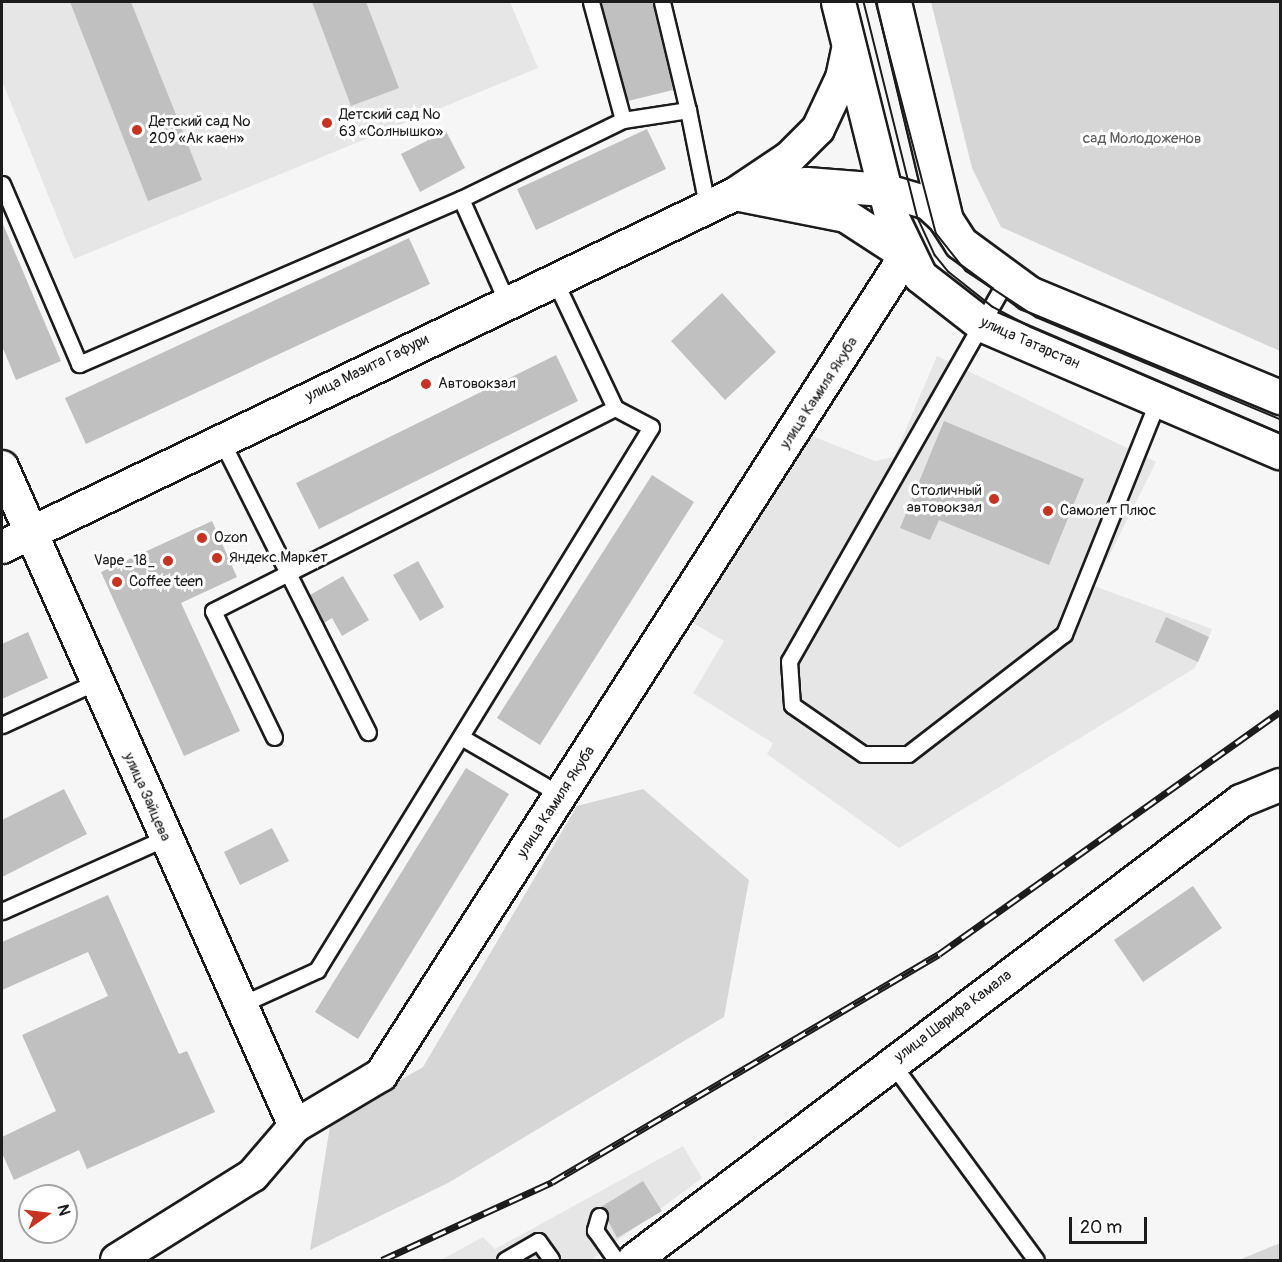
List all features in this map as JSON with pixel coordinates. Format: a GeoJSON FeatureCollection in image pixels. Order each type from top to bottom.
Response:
{"type":"FeatureCollection","features":[{"type":"Feature","properties":{"kind":"main road","name":"улица Татарстан"},"geometry":{"type":"LineString","coordinates":[[838,2],[884,190],[906,255],[935,290],[983,325],[1159,398],[1281,452]]}},
{"type":"Feature","properties":{"kind":"main road"},"geometry":{"type":"LineString","coordinates":[[894,2],[946,220],[966,248],[1029,293],[1281,397]]}},
{"type":"Feature","properties":{"kind":"street","name":"улица Мазита Гафури"},"geometry":{"type":"LineString","coordinates":[[2,547],[553,277],[721,199],[789,158],[818,129],[842,78],[849,46]]}},
{"type":"Feature","properties":{"kind":"street","name":"улица Мазита Гафури"},"geometry":{"type":"LineString","coordinates":[[721,199],[807,184],[884,190],[928,203],[946,220]]}},
{"type":"Feature","properties":{"kind":"street"},"geometry":{"type":"LineString","coordinates":[[721,199],[846,216],[906,255]]}},
{"type":"Feature","properties":{"kind":"street","name":"улица Камиля Якуба"},"geometry":{"type":"LineString","coordinates":[[117,1260],[253,1175],[295,1126],[381,1075],[906,255]]}},
{"type":"Feature","properties":{"kind":"street","name":"улица Зайцева"},"geometry":{"type":"LineString","coordinates":[[2,467],[295,1126]]}},
{"type":"Feature","properties":{"kind":"street","name":"улица Шарифа Камала"},"geometry":{"type":"LineString","coordinates":[[634,1260],[891,1062],[1241,801],[1281,785]]}},
{"type":"Feature","properties":{"kind":"lane"},"geometry":{"type":"LineString","coordinates":[[591,2],[623,120]]}},
{"type":"Feature","properties":{"kind":"lane"},"geometry":{"type":"LineString","coordinates":[[662,2],[688,110],[721,199]]}},
{"type":"Feature","properties":{"kind":"lane"},"geometry":{"type":"LineString","coordinates":[[2,184],[79,364],[461,199],[623,120],[688,110]]}},
{"type":"Feature","properties":{"kind":"lane"},"geometry":{"type":"LineString","coordinates":[[461,199],[506,300]]}},
{"type":"Feature","properties":{"kind":"lane"},"geometry":{"type":"LineString","coordinates":[[240,1005],[317,970],[651,427],[615,408],[553,277]]}},
{"type":"Feature","properties":{"kind":"lane"},"geometry":{"type":"LineString","coordinates":[[1007,279],[983,325],[874,505],[789,661],[792,705],[863,754],[908,754],[1064,634],[1159,398]]}},
{"type":"Feature","properties":{"kind":"lane"},"geometry":{"type":"LineString","coordinates":[[274,737],[213,611],[615,408]]}},
{"type":"Feature","properties":{"kind":"lane"},"geometry":{"type":"LineString","coordinates":[[221,440],[368,732]]}},
{"type":"Feature","properties":{"kind":"lane"},"geometry":{"type":"LineString","coordinates":[[2,725],[96,682]]}},
{"type":"Feature","properties":{"kind":"lane"},"geometry":{"type":"LineString","coordinates":[[461,737],[561,795]]}},
{"type":"Feature","properties":{"kind":"lane"},"geometry":{"type":"LineString","coordinates":[[2,911],[165,838]]}},
{"type":"Feature","properties":{"kind":"lane"},"geometry":{"type":"LineString","coordinates":[[891,1062],[1035,1260]]}},
{"type":"Feature","properties":{"kind":"lane"},"geometry":{"type":"LineString","coordinates":[[599,1216],[595,1230],[616,1260]]}},
{"type":"Feature","properties":{"kind":"lane"},"geometry":{"type":"LineString","coordinates":[[505,1260],[538,1240],[551,1259]]}},
{"type":"Feature","properties":{"kind":"shaded area"},"geometry":{"type":"Polygon","coordinates":[[[2,2],[510,2],[538,68],[74,259],[2,81],[2,2]]]}},
{"type":"Feature","properties":{"kind":"shaded area"},"geometry":{"type":"Polygon","coordinates":[[[937,356],[1156,462],[1094,586],[1212,629],[1195,668],[899,848],[767,754],[773,743],[693,693],[724,641],[693,623],[807,434],[875,461],[894,457],[937,356]]]}},
{"type":"Feature","properties":{"kind":"shaded area"},"geometry":{"type":"Polygon","coordinates":[[[683,1146],[702,1178],[591,1260],[441,1260],[483,1237],[495,1249],[683,1146]]]}},
{"type":"Feature","properties":{"kind":"green space","name":"сад Молодоженов"},"geometry":{"type":"Polygon","coordinates":[[[931,2],[1280,2],[1280,351],[1001,227],[972,168],[931,2]]]}},
{"type":"Feature","properties":{"kind":"green space"},"geometry":{"type":"Polygon","coordinates":[[[643,789],[749,880],[724,1017],[448,1183],[310,1250],[331,1120],[423,1067],[577,806],[643,789]]]}},
{"type":"Feature","properties":{"kind":"green space"},"geometry":{"type":"Polygon","coordinates":[[[1280,1243],[1280,1260],[1239,1260],[1280,1243]]]}},
{"type":"Feature","properties":{"kind":"building"},"geometry":{"type":"Polygon","coordinates":[[[70,2],[131,2],[202,180],[148,201],[70,2]]]}},
{"type":"Feature","properties":{"kind":"building"},"geometry":{"type":"Polygon","coordinates":[[[312,2],[366,2],[399,88],[351,106],[312,2]]]}},
{"type":"Feature","properties":{"kind":"building"},"geometry":{"type":"Polygon","coordinates":[[[601,2],[653,2],[673,90],[628,101],[601,2]]]}},
{"type":"Feature","properties":{"kind":"building"},"geometry":{"type":"Polygon","coordinates":[[[647,129],[666,169],[536,230],[517,189],[647,129]]]}},
{"type":"Feature","properties":{"kind":"building"},"geometry":{"type":"Polygon","coordinates":[[[446,131],[465,168],[420,192],[401,154],[446,131]]]}},
{"type":"Feature","properties":{"kind":"building"},"geometry":{"type":"Polygon","coordinates":[[[2,222],[61,361],[16,380],[2,346],[2,222]]]}},
{"type":"Feature","properties":{"kind":"building"},"geometry":{"type":"Polygon","coordinates":[[[409,238],[430,284],[86,444],[65,398],[409,238]]]}},
{"type":"Feature","properties":{"kind":"building"},"geometry":{"type":"Polygon","coordinates":[[[722,293],[776,352],[725,400],[671,341],[722,293]]]}},
{"type":"Feature","properties":{"kind":"building"},"geometry":{"type":"Polygon","coordinates":[[[556,355],[578,401],[319,529],[296,483],[556,355]]]}},
{"type":"Feature","properties":{"kind":"building","name":"Столичный автовокзал"},"geometry":{"type":"Polygon","coordinates":[[[944,421],[1084,479],[1049,565],[939,520],[930,540],[900,528],[944,421]]]}},
{"type":"Feature","properties":{"kind":"building"},"geometry":{"type":"Polygon","coordinates":[[[652,475],[694,502],[540,745],[497,718],[652,475]]]}},
{"type":"Feature","properties":{"kind":"building"},"geometry":{"type":"Polygon","coordinates":[[[212,521],[237,577],[181,603],[240,731],[184,756],[101,572],[212,521]]]}},
{"type":"Feature","properties":{"kind":"building"},"geometry":{"type":"Polygon","coordinates":[[[418,561],[444,607],[420,621],[393,575],[418,561]]]}},
{"type":"Feature","properties":{"kind":"building"},"geometry":{"type":"Polygon","coordinates":[[[343,576],[369,620],[342,636],[332,618],[324,623],[310,595],[343,576]]]}},
{"type":"Feature","properties":{"kind":"building"},"geometry":{"type":"Polygon","coordinates":[[[1166,617],[1209,637],[1198,662],[1155,642],[1166,617]]]}},
{"type":"Feature","properties":{"kind":"building"},"geometry":{"type":"Polygon","coordinates":[[[28,632],[48,678],[2,699],[2,644],[28,632]]]}},
{"type":"Feature","properties":{"kind":"building"},"geometry":{"type":"Polygon","coordinates":[[[466,768],[509,794],[358,1039],[315,1012],[466,768]]]}},
{"type":"Feature","properties":{"kind":"building"},"geometry":{"type":"Polygon","coordinates":[[[64,789],[87,834],[2,877],[2,820],[64,789]]]}},
{"type":"Feature","properties":{"kind":"building"},"geometry":{"type":"Polygon","coordinates":[[[272,828],[289,861],[240,885],[224,852],[272,828]]]}},
{"type":"Feature","properties":{"kind":"building"},"geometry":{"type":"Polygon","coordinates":[[[1193,886],[1222,928],[1143,982],[1114,940],[1193,886]]]}},
{"type":"Feature","properties":{"kind":"building"},"geometry":{"type":"Polygon","coordinates":[[[108,895],[179,1054],[187,1051],[215,1112],[87,1169],[79,1150],[14,1180],[2,1153],[2,1137],[56,1111],[22,1035],[108,996],[88,952],[2,990],[2,942],[108,895]]]}},
{"type":"Feature","properties":{"kind":"building"},"geometry":{"type":"Polygon","coordinates":[[[643,1181],[662,1211],[617,1238],[601,1207],[643,1181]]]}},
{"type":"Feature","properties":{"kind":"tram line"},"geometry":{"type":"LineString","coordinates":[[864,2],[918,218],[935,255],[949,272],[993,307],[1031,327],[1280,433]]}},
{"type":"Feature","properties":{"kind":"tram line"},"geometry":{"type":"LineString","coordinates":[[876,2],[936,233],[966,271],[1036,317],[1280,419]]}},
{"type":"Feature","properties":{"kind":"railway"},"geometry":{"type":"LineString","coordinates":[[382,1260],[552,1182],[939,954],[1280,712]]}},
{"type":"Feature","properties":{"kind":"place","name":"Детский сад № 63 «Солнышко»"},"geometry":{"type":"Point","coordinates":[327,123]}},
{"type":"Feature","properties":{"kind":"place","name":"Детский сад № 209 «Ак каен»"},"geometry":{"type":"Point","coordinates":[137,130]}},
{"type":"Feature","properties":{"kind":"place","name":"Автовокзал"},"geometry":{"type":"Point","coordinates":[426,384]}},
{"type":"Feature","properties":{"kind":"place","name":"Столичный автовокзал"},"geometry":{"type":"Point","coordinates":[994,499]}},
{"type":"Feature","properties":{"kind":"place","name":"Самолет Плюс"},"geometry":{"type":"Point","coordinates":[1048,511]}},
{"type":"Feature","properties":{"kind":"place","name":"Ozon"},"geometry":{"type":"Point","coordinates":[202,538]}},
{"type":"Feature","properties":{"kind":"place","name":"Яндекс.Маркет"},"geometry":{"type":"Point","coordinates":[217,558]}},
{"type":"Feature","properties":{"kind":"place","name":"Vape_18_"},"geometry":{"type":"Point","coordinates":[168,561]}},
{"type":"Feature","properties":{"kind":"place","name":"Coffee teen"},"geometry":{"type":"Point","coordinates":[117,582]}}]}
